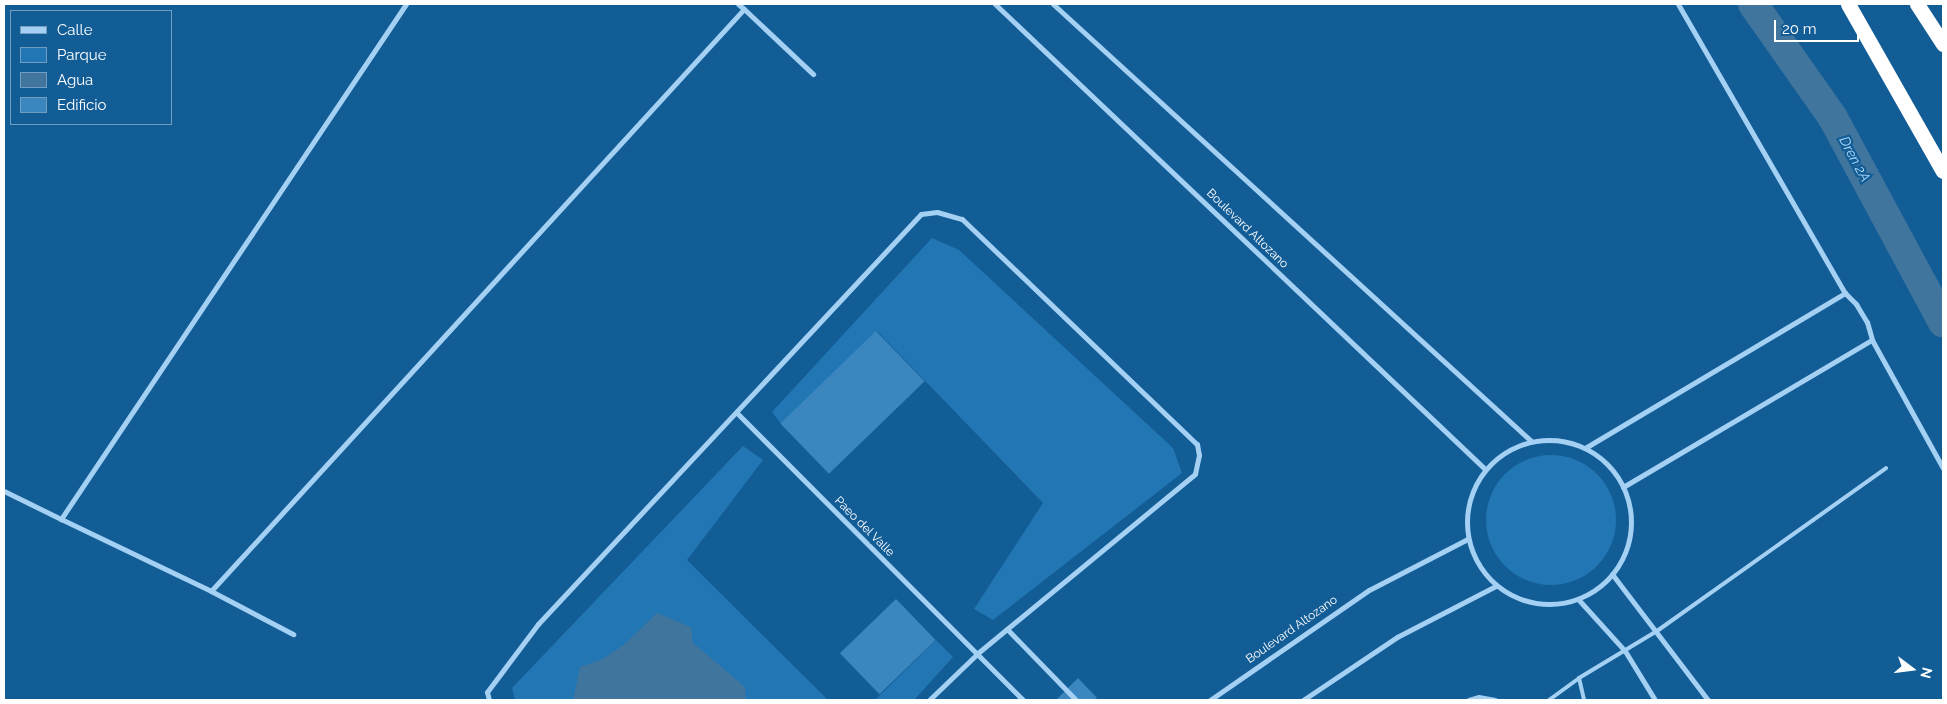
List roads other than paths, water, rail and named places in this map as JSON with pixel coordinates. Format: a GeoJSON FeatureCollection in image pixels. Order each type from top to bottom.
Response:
{"type":"FeatureCollection","features":[{"type":"Feature","properties":{"kind":"highway"},"geometry":{"type":"LineString","coordinates":[[1848,4],[1943,171]]}},
{"type":"Feature","properties":{"kind":"highway"},"geometry":{"type":"LineString","coordinates":[[1917,4],[1943,44]]}},
{"type":"Feature","properties":{"kind":"street"},"geometry":{"type":"LineString","coordinates":[[61,519],[406,4]]}},
{"type":"Feature","properties":{"kind":"street"},"geometry":{"type":"LineString","coordinates":[[738,4],[813,74]]}},
{"type":"Feature","properties":{"kind":"street","name":"Boulevard Altozano"},"geometry":{"type":"LineString","coordinates":[[995,4],[1485,469]]}},
{"type":"Feature","properties":{"kind":"street"},"geometry":{"type":"LineString","coordinates":[[1053,4],[1531,441]]}},
{"type":"Feature","properties":{"kind":"street"},"geometry":{"type":"LineString","coordinates":[[1678,4],[1845,293],[1856,304],[1867,322],[1872,340],[1943,468]]}},
{"type":"Feature","properties":{"kind":"street"},"geometry":{"type":"LineString","coordinates":[[211,592],[744,10]]}},
{"type":"Feature","properties":{"kind":"street"},"geometry":{"type":"LineString","coordinates":[[489,700],[487,692],[538,624],[921,214],[937,212],[962,219],[1197,444],[1199,454],[1194,474],[978,654],[929,700]]}},
{"type":"Feature","properties":{"kind":"street"},"geometry":{"type":"LineString","coordinates":[[1585,448],[1845,293]]}},
{"type":"Feature","properties":{"kind":"street"},"geometry":{"type":"LineString","coordinates":[[1623,487],[1872,340]]}},
{"type":"Feature","properties":{"kind":"street","name":"Paeo del Valle"},"geometry":{"type":"LineString","coordinates":[[737,413],[1023,700]]}},
{"type":"Feature","properties":{"kind":"street"},"geometry":{"type":"LineString","coordinates":[[1550,439],[1568,441],[1585,448],[1601,458],[1614,471],[1623,487],[1629,504],[1631,522],[1629,541],[1622,559],[1599,588],[1578,599],[1548,605],[1529,602],[1512,596],[1496,586],[1483,573],[1472,553],[1466,521],[1475,485],[1485,469],[1498,457],[1514,447],[1531,441],[1550,439]]}},
{"type":"Feature","properties":{"kind":"street"},"geometry":{"type":"LineString","coordinates":[[4,491],[293,634]]}},
{"type":"Feature","properties":{"kind":"street","name":"Boulevard Altozano"},"geometry":{"type":"LineString","coordinates":[[1210,700],[1369,590],[1468,539]]}},
{"type":"Feature","properties":{"kind":"street"},"geometry":{"type":"LineString","coordinates":[[1612,574],[1708,700]]}},
{"type":"Feature","properties":{"kind":"street"},"geometry":{"type":"LineString","coordinates":[[1303,700],[1397,637],[1496,586]]}},
{"type":"Feature","properties":{"kind":"street"},"geometry":{"type":"LineString","coordinates":[[1578,599],[1625,651],[1655,700]]}},
{"type":"Feature","properties":{"kind":"street"},"geometry":{"type":"LineString","coordinates":[[1008,629],[1076,700]]}},
{"type":"Feature","properties":{"kind":"lane"},"geometry":{"type":"LineString","coordinates":[[1549,700],[1579,678],[1657,631],[1886,468]]}},
{"type":"Feature","properties":{"kind":"lane"},"geometry":{"type":"LineString","coordinates":[[1579,678],[1584,700]]}},
{"type":"Feature","properties":{"kind":"lane"},"geometry":{"type":"LineString","coordinates":[[1469,700],[1479,697],[1496,700]]}},
{"type":"Feature","properties":{"kind":"water"},"geometry":{"type":"Polygon","coordinates":[[[657,613],[691,627],[693,643],[745,687],[746,700],[573,700],[580,667],[603,659],[625,644],[657,613]]]}},
{"type":"Feature","properties":{"kind":"waterway","name":"Dren 2A"},"geometry":{"type":"LineString","coordinates":[[1753,4],[1833,118],[1943,322]]}}]}
